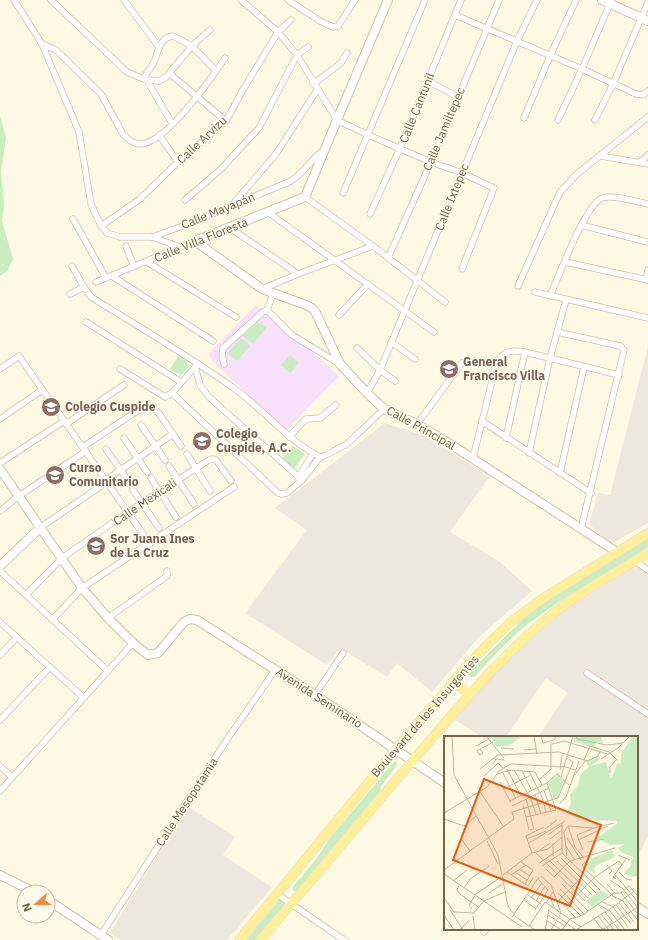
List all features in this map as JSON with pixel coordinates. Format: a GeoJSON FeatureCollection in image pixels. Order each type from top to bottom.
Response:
{"type":"FeatureCollection","features":[{"type":"Feature","properties":{"kind":"main road","name":"Boulevard de los Insurgentes"},"geometry":{"type":"LineString","coordinates":[[239,940],[453,681],[490,642],[511,622],[542,599],[648,533]]}},
{"type":"Feature","properties":{"kind":"main road","name":"Boulevard de los Insurgentes"},"geometry":{"type":"LineString","coordinates":[[260,940],[412,761],[514,648],[545,620],[570,601],[648,553]]}},
{"type":"Feature","properties":{"kind":"main road"},"geometry":{"type":"LineString","coordinates":[[453,681],[470,695]]}},
{"type":"Feature","properties":{"kind":"street"},"geometry":{"type":"LineString","coordinates":[[14,0],[42,44],[79,132],[90,199],[101,226]]}},
{"type":"Feature","properties":{"kind":"street"},"geometry":{"type":"LineString","coordinates":[[51,0],[127,72],[146,80],[159,81],[170,74],[192,46],[210,30]]}},
{"type":"Feature","properties":{"kind":"street"},"geometry":{"type":"LineString","coordinates":[[124,0],[159,47]]}},
{"type":"Feature","properties":{"kind":"street"},"geometry":{"type":"LineString","coordinates":[[242,0],[278,32],[297,55],[313,84],[336,120],[494,188],[462,269]]}},
{"type":"Feature","properties":{"kind":"street"},"geometry":{"type":"LineString","coordinates":[[288,0],[320,21],[333,27],[338,26],[355,0]]}},
{"type":"Feature","properties":{"kind":"street","name":"Calle Mayapán"},"geometry":{"type":"LineString","coordinates":[[305,197],[336,120],[388,0]]}},
{"type":"Feature","properties":{"kind":"street"},"geometry":{"type":"LineString","coordinates":[[343,193],[425,0]]}},
{"type":"Feature","properties":{"kind":"street","name":"Calle Cantunil"},"geometry":{"type":"LineString","coordinates":[[370,214],[400,148],[461,0]]}},
{"type":"Feature","properties":{"kind":"street","name":"Calle Jamiltepec"},"geometry":{"type":"LineString","coordinates":[[388,258],[431,162],[499,0]]}},
{"type":"Feature","properties":{"kind":"street","name":"Calle Ixtepec"},"geometry":{"type":"LineString","coordinates":[[367,393],[380,370],[405,312],[516,41],[537,0]]}},
{"type":"Feature","properties":{"kind":"street"},"geometry":{"type":"LineString","coordinates":[[524,118],[550,56],[576,0]]}},
{"type":"Feature","properties":{"kind":"street"},"geometry":{"type":"LineString","coordinates":[[558,120],[582,70],[608,1],[644,20]]}},
{"type":"Feature","properties":{"kind":"street"},"geometry":{"type":"LineString","coordinates":[[595,120],[644,20],[648,2]]}},
{"type":"Feature","properties":{"kind":"street"},"geometry":{"type":"LineString","coordinates":[[455,15],[636,94],[645,93]]}},
{"type":"Feature","properties":{"kind":"street","name":"Calle Arvizu"},"geometry":{"type":"LineString","coordinates":[[101,226],[140,199],[178,162],[226,121],[278,32],[291,20]]}},
{"type":"Feature","properties":{"kind":"street"},"geometry":{"type":"LineString","coordinates":[[170,120],[146,80],[145,75],[151,67],[158,54],[159,47],[165,39],[173,36],[192,46],[216,71]]}},
{"type":"Feature","properties":{"kind":"street"},"geometry":{"type":"LineString","coordinates":[[42,44],[56,50],[101,94],[123,134],[128,140],[142,144],[159,135],[180,116],[198,96],[225,58]]}},
{"type":"Feature","properties":{"kind":"street"},"geometry":{"type":"LineString","coordinates":[[185,200],[220,170],[260,128],[297,55],[308,47]]}},
{"type":"Feature","properties":{"kind":"street"},"geometry":{"type":"LineString","coordinates":[[313,84],[341,63],[347,53]]}},
{"type":"Feature","properties":{"kind":"street"},"geometry":{"type":"LineString","coordinates":[[170,74],[226,121]]}},
{"type":"Feature","properties":{"kind":"street"},"geometry":{"type":"LineString","coordinates":[[428,81],[458,97]]}},
{"type":"Feature","properties":{"kind":"street"},"geometry":{"type":"LineString","coordinates":[[231,206],[270,163],[317,90]]}},
{"type":"Feature","properties":{"kind":"street"},"geometry":{"type":"LineString","coordinates":[[518,286],[560,192],[577,174],[648,117]]}},
{"type":"Feature","properties":{"kind":"street"},"geometry":{"type":"LineString","coordinates":[[159,135],[178,162]]}},
{"type":"Feature","properties":{"kind":"street","name":"Calle Mayapán"},"geometry":{"type":"LineString","coordinates":[[101,226],[107,233],[120,238],[152,237],[291,181],[299,176],[315,156],[325,149]]}},
{"type":"Feature","properties":{"kind":"street"},"geometry":{"type":"LineString","coordinates":[[640,162],[648,155]]}},
{"type":"Feature","properties":{"kind":"street"},"geometry":{"type":"LineString","coordinates":[[601,156],[648,164]]}},
{"type":"Feature","properties":{"kind":"street"},"geometry":{"type":"LineString","coordinates":[[550,296],[581,225],[595,203],[602,198],[610,196],[648,204]]}},
{"type":"Feature","properties":{"kind":"street"},"geometry":{"type":"LineString","coordinates":[[305,197],[373,246],[445,302]]}},
{"type":"Feature","properties":{"kind":"street","name":"Calle Villa Floresta"},"geometry":{"type":"LineString","coordinates":[[96,282],[195,241],[269,213],[305,197]]}},
{"type":"Feature","properties":{"kind":"street"},"geometry":{"type":"LineString","coordinates":[[269,213],[434,332]]}},
{"type":"Feature","properties":{"kind":"street"},"geometry":{"type":"LineString","coordinates":[[74,219],[109,277],[213,342]]}},
{"type":"Feature","properties":{"kind":"street"},"geometry":{"type":"LineString","coordinates":[[581,225],[648,242]]}},
{"type":"Feature","properties":{"kind":"street"},"geometry":{"type":"LineString","coordinates":[[230,228],[298,274]]}},
{"type":"Feature","properties":{"kind":"street"},"geometry":{"type":"LineString","coordinates":[[152,237],[180,247]]}},
{"type":"Feature","properties":{"kind":"street","name":"Calle Principal"},"geometry":{"type":"LineString","coordinates":[[195,241],[262,289],[312,308],[316,313],[340,364],[384,409],[417,424],[473,458],[617,552]]}},
{"type":"Feature","properties":{"kind":"street"},"geometry":{"type":"LineString","coordinates":[[126,246],[134,267]]}},
{"type":"Feature","properties":{"kind":"street"},"geometry":{"type":"LineString","coordinates":[[262,289],[373,246]]}},
{"type":"Feature","properties":{"kind":"street"},"geometry":{"type":"LineString","coordinates":[[147,262],[236,317]]}},
{"type":"Feature","properties":{"kind":"street"},"geometry":{"type":"LineString","coordinates":[[565,262],[647,280],[648,270]]}},
{"type":"Feature","properties":{"kind":"street"},"geometry":{"type":"LineString","coordinates":[[72,266],[91,297],[236,390],[289,437],[320,457]]}},
{"type":"Feature","properties":{"kind":"street"},"geometry":{"type":"LineString","coordinates":[[339,315],[368,284]]}},
{"type":"Feature","properties":{"kind":"street"},"geometry":{"type":"LineString","coordinates":[[70,294],[84,287]]}},
{"type":"Feature","properties":{"kind":"street"},"geometry":{"type":"LineString","coordinates":[[535,292],[648,318]]}},
{"type":"Feature","properties":{"kind":"street"},"geometry":{"type":"LineString","coordinates":[[224,364],[222,356],[224,348],[267,310],[273,294]]}},
{"type":"Feature","properties":{"kind":"street"},"geometry":{"type":"LineString","coordinates":[[529,453],[550,358],[566,300]]}},
{"type":"Feature","properties":{"kind":"street"},"geometry":{"type":"LineString","coordinates":[[267,310],[292,335],[340,364]]}},
{"type":"Feature","properties":{"kind":"street"},"geometry":{"type":"LineString","coordinates":[[86,322],[181,382]]}},
{"type":"Feature","properties":{"kind":"street"},"geometry":{"type":"LineString","coordinates":[[557,332],[620,346],[624,350],[591,494],[581,529]]}},
{"type":"Feature","properties":{"kind":"street"},"geometry":{"type":"LineString","coordinates":[[391,342],[415,359]]}},
{"type":"Feature","properties":{"kind":"street"},"geometry":{"type":"LineString","coordinates":[[357,348],[380,370],[395,381]]}},
{"type":"Feature","properties":{"kind":"street"},"geometry":{"type":"LineString","coordinates":[[473,458],[497,361],[503,354],[512,350],[525,352],[619,375]]}},
{"type":"Feature","properties":{"kind":"street"},"geometry":{"type":"LineString","coordinates":[[506,438],[525,352]]}},
{"type":"Feature","properties":{"kind":"street"},"geometry":{"type":"LineString","coordinates":[[0,369],[19,356],[150,544]]}},
{"type":"Feature","properties":{"kind":"street"},"geometry":{"type":"LineString","coordinates":[[417,424],[462,363]]}},
{"type":"Feature","properties":{"kind":"street"},"geometry":{"type":"LineString","coordinates":[[120,369],[165,397],[172,393],[196,365]]}},
{"type":"Feature","properties":{"kind":"street"},"geometry":{"type":"LineString","coordinates":[[196,365],[200,386],[204,392],[299,480]]}},
{"type":"Feature","properties":{"kind":"street"},"geometry":{"type":"LineString","coordinates":[[560,473],[584,367]]}},
{"type":"Feature","properties":{"kind":"street"},"geometry":{"type":"LineString","coordinates":[[0,463],[124,385]]}},
{"type":"Feature","properties":{"kind":"street"},"geometry":{"type":"LineString","coordinates":[[0,419],[42,390]]}},
{"type":"Feature","properties":{"kind":"street"},"geometry":{"type":"LineString","coordinates":[[172,393],[278,493],[282,494],[287,493],[320,457],[347,444],[384,409]]}},
{"type":"Feature","properties":{"kind":"street"},"geometry":{"type":"LineString","coordinates":[[289,437],[306,419],[320,418],[336,405]]}},
{"type":"Feature","properties":{"kind":"street"},"geometry":{"type":"LineString","coordinates":[[0,511],[140,409]]}},
{"type":"Feature","properties":{"kind":"street"},"geometry":{"type":"LineString","coordinates":[[158,412],[181,446]]}},
{"type":"Feature","properties":{"kind":"street"},"geometry":{"type":"LineString","coordinates":[[482,421],[591,494]]}},
{"type":"Feature","properties":{"kind":"street"},"geometry":{"type":"LineString","coordinates":[[141,425],[165,460]]}},
{"type":"Feature","properties":{"kind":"street"},"geometry":{"type":"LineString","coordinates":[[106,480],[173,434]]}},
{"type":"Feature","properties":{"kind":"street"},"geometry":{"type":"LineString","coordinates":[[124,438],[147,472]]}},
{"type":"Feature","properties":{"kind":"street"},"geometry":{"type":"LineString","coordinates":[[106,450],[159,528]]}},
{"type":"Feature","properties":{"kind":"street"},"geometry":{"type":"LineString","coordinates":[[299,480],[313,453]]}},
{"type":"Feature","properties":{"kind":"street"},"geometry":{"type":"LineString","coordinates":[[187,454],[210,491]]}},
{"type":"Feature","properties":{"kind":"street","name":"Calle Mexicali"},"geometry":{"type":"LineString","coordinates":[[26,594],[62,558],[128,512],[212,458],[216,460],[231,481]]}},
{"type":"Feature","properties":{"kind":"street"},"geometry":{"type":"LineString","coordinates":[[170,466],[194,504]]}},
{"type":"Feature","properties":{"kind":"street"},"geometry":{"type":"LineString","coordinates":[[0,469],[82,588],[108,618],[133,643],[0,791]]}},
{"type":"Feature","properties":{"kind":"street"},"geometry":{"type":"LineString","coordinates":[[151,478],[176,517]]}},
{"type":"Feature","properties":{"kind":"street"},"geometry":{"type":"LineString","coordinates":[[0,566],[41,527],[101,486]]}},
{"type":"Feature","properties":{"kind":"street"},"geometry":{"type":"LineString","coordinates":[[53,619],[82,588],[234,487]]}},
{"type":"Feature","properties":{"kind":"street"},"geometry":{"type":"LineString","coordinates":[[635,561],[648,570]]}},
{"type":"Feature","properties":{"kind":"street"},"geometry":{"type":"LineString","coordinates":[[108,618],[167,576],[168,571]]}},
{"type":"Feature","properties":{"kind":"street"},"geometry":{"type":"LineString","coordinates":[[0,572],[26,594],[108,671]]}},
{"type":"Feature","properties":{"kind":"street","name":"Avenida Seminario"},"geometry":{"type":"LineString","coordinates":[[133,643],[148,655],[154,654],[158,652],[184,622],[190,619],[197,620],[315,695],[444,782]]}},
{"type":"Feature","properties":{"kind":"street"},"geometry":{"type":"LineString","coordinates":[[0,622],[84,698]]}},
{"type":"Feature","properties":{"kind":"street"},"geometry":{"type":"LineString","coordinates":[[0,655],[17,637]]}},
{"type":"Feature","properties":{"kind":"street"},"geometry":{"type":"LineString","coordinates":[[315,695],[343,653]]}},
{"type":"Feature","properties":{"kind":"street"},"geometry":{"type":"LineString","coordinates":[[0,720],[50,667]]}},
{"type":"Feature","properties":{"kind":"street","name":"Calle Mesopotamia"},"geometry":{"type":"LineString","coordinates":[[104,938],[228,738],[275,670]]}},
{"type":"Feature","properties":{"kind":"street"},"geometry":{"type":"LineString","coordinates":[[587,673],[648,714]]}},
{"type":"Feature","properties":{"kind":"street"},"geometry":{"type":"LineString","coordinates":[[0,766],[12,777]]}},
{"type":"Feature","properties":{"kind":"street"},"geometry":{"type":"LineString","coordinates":[[0,876],[17,884]]}},
{"type":"Feature","properties":{"kind":"street"},"geometry":{"type":"LineString","coordinates":[[277,894],[291,905],[345,940]]}},
{"type":"Feature","properties":{"kind":"street"},"geometry":{"type":"LineString","coordinates":[[56,905],[104,938]]}},
{"type":"Feature","properties":{"kind":"street"},"geometry":{"type":"LineString","coordinates":[[638,908],[648,914]]}},
{"type":"Feature","properties":{"kind":"shaded area"},"geometry":{"type":"Polygon","coordinates":[[[256,305],[299,343],[304,344],[340,377],[333,382],[286,430],[212,361],[209,355],[256,305]]]}},
{"type":"Feature","properties":{"kind":"shaded area"},"geometry":{"type":"Polygon","coordinates":[[[648,347],[648,523],[611,544],[589,524],[598,493],[610,495],[648,347]]]}},
{"type":"Feature","properties":{"kind":"shaded area"},"geometry":{"type":"Polygon","coordinates":[[[385,423],[424,436],[490,476],[450,532],[500,562],[532,591],[479,637],[432,692],[397,663],[387,677],[340,648],[327,665],[245,613],[307,530],[275,508],[385,423]]]}},
{"type":"Feature","properties":{"kind":"shaded area"},"geometry":{"type":"Polygon","coordinates":[[[632,564],[648,574],[648,837],[638,855],[638,736],[539,736],[567,693],[571,695],[546,678],[507,736],[480,736],[449,716],[513,645],[632,564]]]}},
{"type":"Feature","properties":{"kind":"shaded area"},"geometry":{"type":"Polygon","coordinates":[[[187,806],[235,837],[223,855],[272,887],[227,940],[120,940],[110,933],[187,806]]]}},
{"type":"Feature","properties":{"kind":"green space"},"geometry":{"type":"Polygon","coordinates":[[[0,115],[6,138],[1,172],[4,205],[2,221],[13,259],[7,271],[0,276],[0,115]]]}},
{"type":"Feature","properties":{"kind":"green space"},"geometry":{"type":"Polygon","coordinates":[[[257,321],[266,328],[253,344],[243,336],[257,321]]]}},
{"type":"Feature","properties":{"kind":"green space"},"geometry":{"type":"Polygon","coordinates":[[[241,338],[250,346],[237,361],[228,353],[241,338]]]}},
{"type":"Feature","properties":{"kind":"green space"},"geometry":{"type":"Polygon","coordinates":[[[179,355],[185,360],[189,367],[181,375],[170,369],[179,355]]]}},
{"type":"Feature","properties":{"kind":"green space"},"geometry":{"type":"Polygon","coordinates":[[[290,355],[299,363],[290,373],[281,365],[290,355]]]}},
{"type":"Feature","properties":{"kind":"green space"},"geometry":{"type":"Polygon","coordinates":[[[293,446],[305,454],[293,470],[282,459],[293,446]]]}},
{"type":"Feature","properties":{"kind":"green space"},"geometry":{"type":"Polygon","coordinates":[[[648,538],[648,547],[539,616],[524,627],[498,651],[474,677],[469,675],[470,672],[534,609],[648,538]]]}},
{"type":"Feature","properties":{"kind":"green space"},"geometry":{"type":"Polygon","coordinates":[[[394,762],[397,762],[397,765],[381,786],[380,791],[296,891],[293,891],[293,887],[317,858],[330,838],[394,762]]]}},
{"type":"Feature","properties":{"kind":"green space"},"geometry":{"type":"Polygon","coordinates":[[[280,899],[285,904],[255,940],[246,940],[280,899]]]}},
{"type":"Feature","properties":{"kind":"place","name":"General Francisco Villa"},"geometry":{"type":"Point","coordinates":[449,369]}},
{"type":"Feature","properties":{"kind":"place","name":"Colegio Cuspide"},"geometry":{"type":"Point","coordinates":[51,407]}},
{"type":"Feature","properties":{"kind":"place","name":"Colegio Cuspide, A.C."},"geometry":{"type":"Point","coordinates":[202,441]}},
{"type":"Feature","properties":{"kind":"place","name":"Curso Comunitario"},"geometry":{"type":"Point","coordinates":[55,475]}},
{"type":"Feature","properties":{"kind":"place","name":"Sor Juana Ines de La Cruz"},"geometry":{"type":"Point","coordinates":[96,546]}}]}
